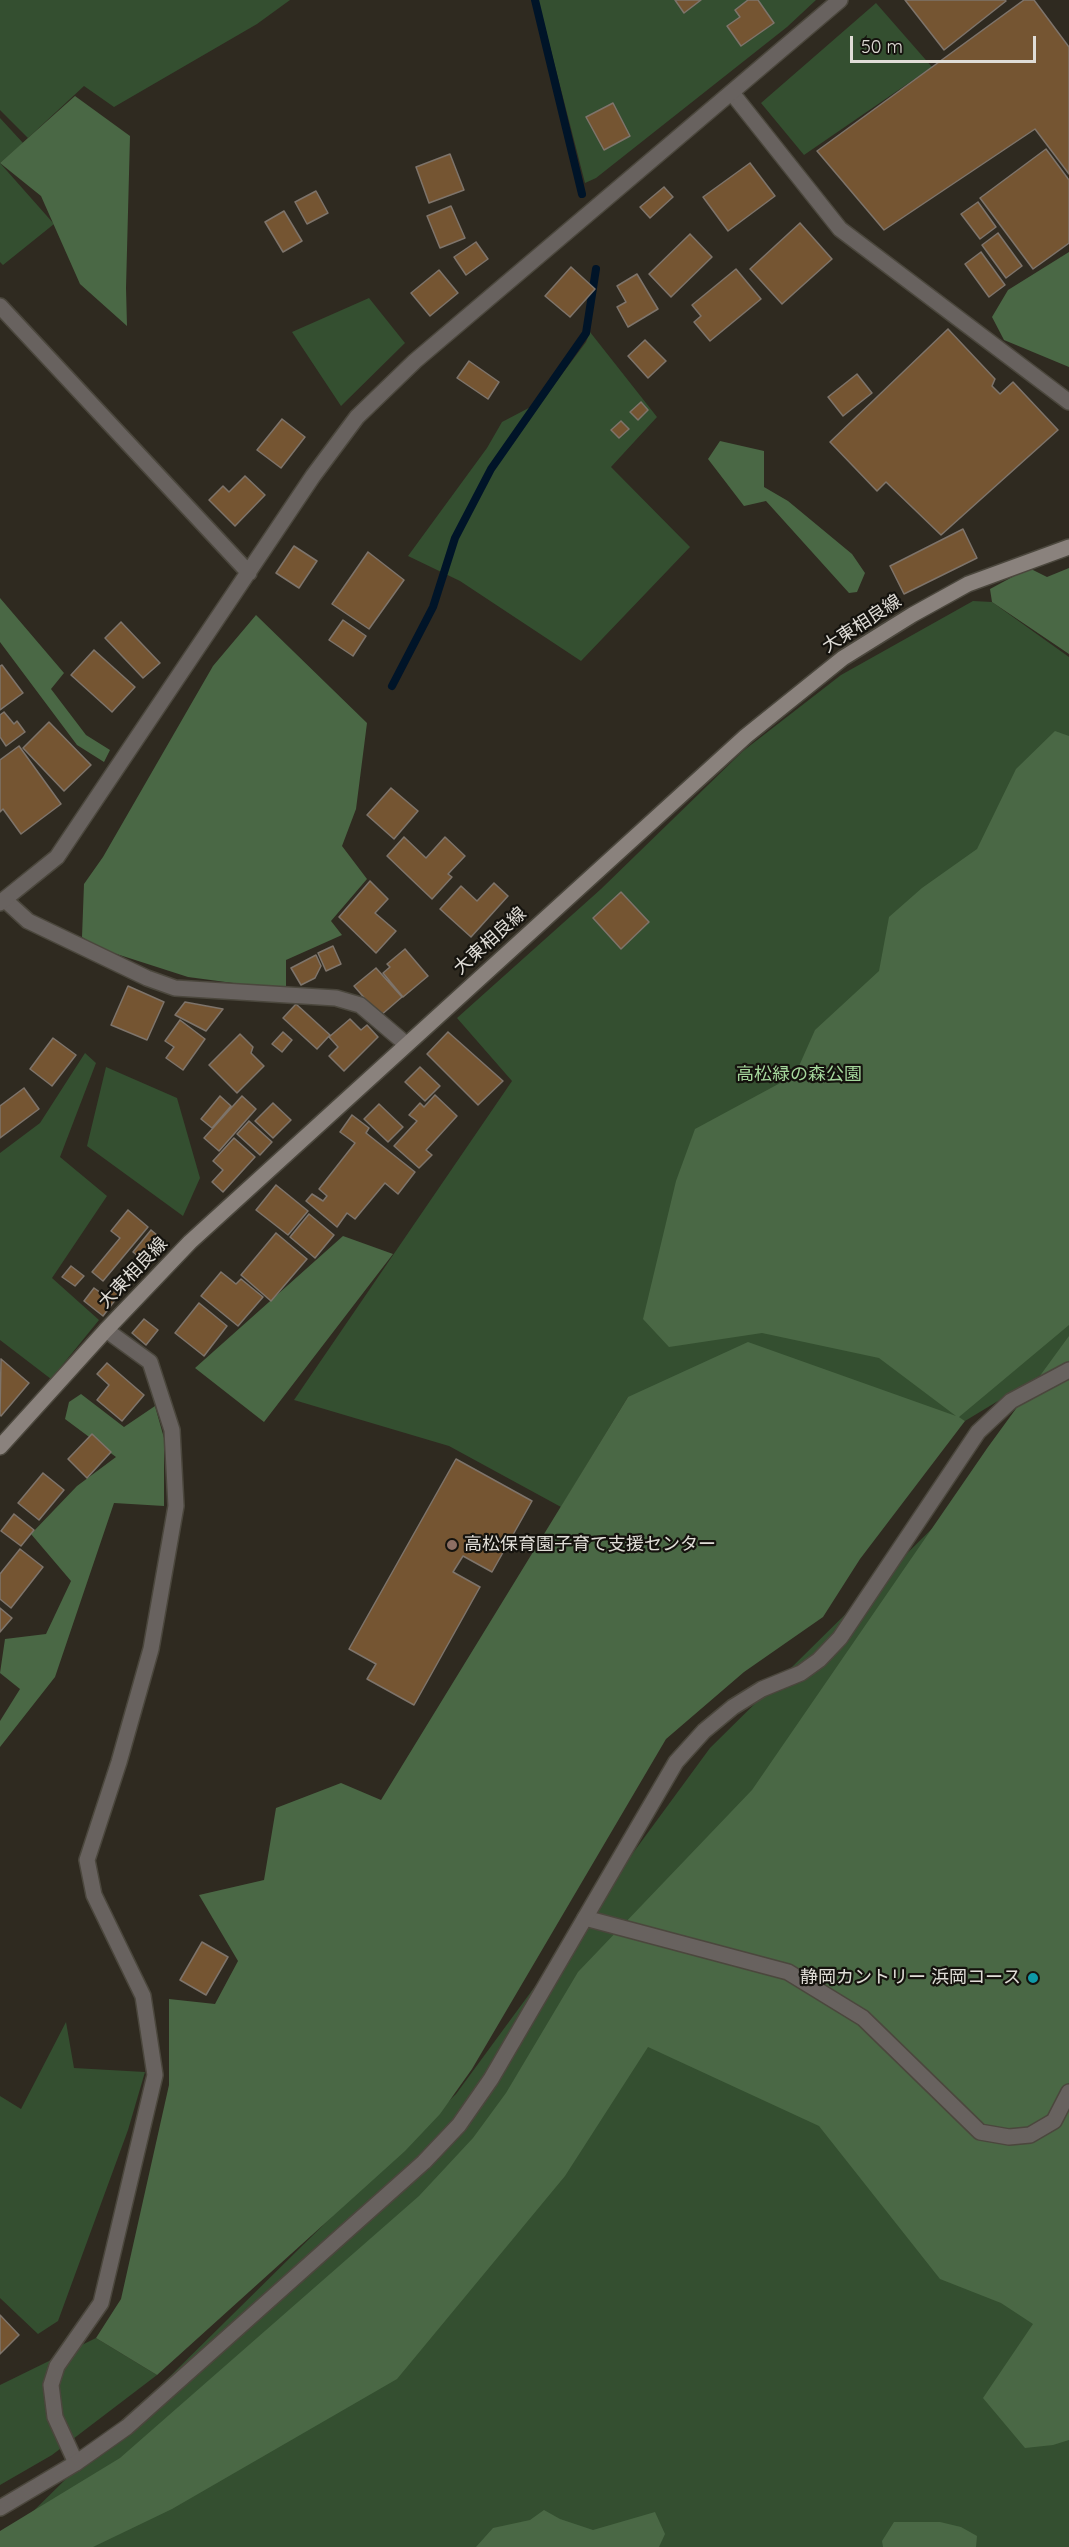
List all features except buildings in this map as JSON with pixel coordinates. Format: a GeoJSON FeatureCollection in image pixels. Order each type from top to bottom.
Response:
{"type":"FeatureCollection","features":[{"type":"Feature","properties":{"kind":"main road","name":"大東相良線"},"geometry":{"type":"LineString","coordinates":[[0,1447],[106,1329],[190,1242],[746,736],[843,658],[968,584],[1069,547]]}},
{"type":"Feature","properties":{"kind":"street"},"geometry":{"type":"LineString","coordinates":[[406,1044],[360,1005],[336,998],[175,988],[147,978],[28,921],[2,902],[57,857],[313,476],[357,417],[416,361],[840,0]]}},
{"type":"Feature","properties":{"kind":"street"},"geometry":{"type":"LineString","coordinates":[[732,93],[840,230],[1069,402]]}},
{"type":"Feature","properties":{"kind":"street"},"geometry":{"type":"LineString","coordinates":[[0,306],[249,573]]}},
{"type":"Feature","properties":{"kind":"street"},"geometry":{"type":"LineString","coordinates":[[76,2463],[55,2417],[51,2385],[57,2366],[101,2303],[155,2075],[143,1996],[94,1895],[87,1860],[119,1762],[151,1648],[176,1506],[172,1430],[150,1362],[106,1329]]}},
{"type":"Feature","properties":{"kind":"street"},"geometry":{"type":"LineString","coordinates":[[0,2508],[76,2463],[128,2427],[424,2162],[452,2132],[491,2079],[676,1762],[704,1731],[743,1701],[762,1689],[801,1673],[819,1660],[840,1638],[978,1432],[1011,1401],[1069,1370]]}},
{"type":"Feature","properties":{"kind":"street"},"geometry":{"type":"LineString","coordinates":[[585,1918],[788,1972],[863,2018],[980,2132],[1009,2137],[1030,2135],[1053,2121],[1069,2092]]}},
{"type":"Feature","properties":{"kind":"green space"},"geometry":{"type":"Polygon","coordinates":[[[0,0],[290,0],[257,24],[114,107],[84,86],[28,138],[0,110],[0,0]]]}},
{"type":"Feature","properties":{"kind":"green space"},"geometry":{"type":"Polygon","coordinates":[[[538,0],[816,0],[787,27],[596,178],[585,183],[538,0]]]}},
{"type":"Feature","properties":{"kind":"green space"},"geometry":{"type":"Polygon","coordinates":[[[876,3],[932,67],[804,155],[761,103],[876,3]]]}},
{"type":"Feature","properties":{"kind":"green space"},"geometry":{"type":"Polygon","coordinates":[[[75,96],[130,136],[127,326],[80,284],[41,196],[0,163],[75,96]]]}},
{"type":"Feature","properties":{"kind":"green space"},"geometry":{"type":"Polygon","coordinates":[[[0,118],[23,143],[0,163],[0,118]]]}},
{"type":"Feature","properties":{"kind":"green space"},"geometry":{"type":"Polygon","coordinates":[[[0,163],[54,224],[3,265],[0,262],[0,163]]]}},
{"type":"Feature","properties":{"kind":"green space"},"geometry":{"type":"Polygon","coordinates":[[[1069,252],[1069,367],[1004,340],[992,317],[1008,290],[1069,252]]]}},
{"type":"Feature","properties":{"kind":"green space"},"geometry":{"type":"Polygon","coordinates":[[[369,298],[405,343],[341,406],[292,332],[369,298]]]}},
{"type":"Feature","properties":{"kind":"green space"},"geometry":{"type":"Polygon","coordinates":[[[590,332],[657,417],[611,467],[690,547],[581,661],[460,581],[408,556],[487,448],[502,422],[542,401],[586,342],[590,332]]]}},
{"type":"Feature","properties":{"kind":"green space"},"geometry":{"type":"Polygon","coordinates":[[[720,441],[764,451],[764,487],[788,501],[852,554],[865,573],[857,592],[849,593],[766,501],[744,506],[708,459],[720,441]]]}},
{"type":"Feature","properties":{"kind":"green space"},"geometry":{"type":"Polygon","coordinates":[[[1029,568],[1047,577],[1069,568],[1069,654],[992,602],[990,589],[1029,568]]]}},
{"type":"Feature","properties":{"kind":"green space"},"geometry":{"type":"Polygon","coordinates":[[[0,598],[64,673],[51,689],[86,735],[110,750],[104,762],[77,745],[0,642],[0,598]]]}},
{"type":"Feature","properties":{"kind":"green space","name":"高松緑の森公園"},"geometry":{"type":"Polygon","coordinates":[[[973,601],[992,602],[1069,657],[1069,1358],[965,1421],[958,1417],[628,1397],[561,1507],[449,1446],[294,1400],[512,1081],[457,1018],[601,889],[743,751],[841,675],[973,601]]]}},
{"type":"Feature","properties":{"kind":"green space"},"geometry":{"type":"Polygon","coordinates":[[[256,615],[367,723],[356,809],[342,846],[367,879],[331,921],[342,935],[286,960],[286,990],[188,977],[101,949],[82,937],[84,884],[103,857],[213,666],[256,615]]]}},
{"type":"Feature","properties":{"kind":"green space"},"geometry":{"type":"Polygon","coordinates":[[[1055,731],[1069,736],[1069,1325],[959,1417],[965,1421],[860,1559],[823,1617],[744,1672],[666,1739],[472,2069],[440,2114],[405,2151],[157,2375],[96,2338],[121,2299],[169,2085],[169,1999],[215,2004],[238,1961],[199,1895],[264,1880],[276,1808],[341,1783],[381,1800],[628,1397],[748,1342],[956,1416],[879,1358],[762,1333],[669,1347],[643,1319],[676,1181],[695,1129],[795,1075],[815,1030],[879,971],[889,917],[922,888],[977,849],[1016,769],[1055,731]]]}},
{"type":"Feature","properties":{"kind":"green space"},"geometry":{"type":"Polygon","coordinates":[[[85,1053],[96,1063],[60,1157],[107,1196],[52,1278],[99,1320],[51,1379],[0,1340],[0,1153],[40,1123],[85,1053]]]}},
{"type":"Feature","properties":{"kind":"green space"},"geometry":{"type":"Polygon","coordinates":[[[106,1067],[177,1098],[200,1178],[183,1216],[87,1146],[106,1067]]]}},
{"type":"Feature","properties":{"kind":"green space"},"geometry":{"type":"Polygon","coordinates":[[[343,1236],[393,1254],[264,1422],[195,1368],[343,1236]]]}},
{"type":"Feature","properties":{"kind":"green space"},"geometry":{"type":"Polygon","coordinates":[[[1069,1336],[1069,2440],[1053,2445],[1025,2448],[983,2398],[1033,2324],[1001,2303],[940,2279],[819,2126],[648,2047],[565,2176],[397,2379],[172,2509],[93,2547],[0,2547],[0,2531],[120,2458],[419,2196],[473,2138],[506,2093],[578,1972],[752,1790],[988,1447],[1069,1336]]]}},
{"type":"Feature","properties":{"kind":"green space"},"geometry":{"type":"Polygon","coordinates":[[[81,1394],[124,1427],[155,1406],[164,1438],[164,1506],[114,1503],[55,1677],[0,1747],[0,1721],[20,1689],[0,1673],[5,1639],[46,1634],[71,1581],[31,1534],[77,1486],[116,1457],[65,1419],[69,1402],[81,1394]]]}},
{"type":"Feature","properties":{"kind":"green space"},"geometry":{"type":"Polygon","coordinates":[[[961,1500],[1069,1547],[1069,2547],[0,2547],[0,2544],[456,2094],[710,1748],[961,1500]]]}},
{"type":"Feature","properties":{"kind":"green space"},"geometry":{"type":"Polygon","coordinates":[[[66,2022],[74,2068],[145,2072],[128,2130],[58,2321],[38,2334],[0,2298],[0,2096],[21,2109],[66,2022]]]}},
{"type":"Feature","properties":{"kind":"green space"},"geometry":{"type":"Polygon","coordinates":[[[96,2338],[157,2375],[52,2455],[0,2485],[0,2385],[96,2338]]]}},
{"type":"Feature","properties":{"kind":"green space"},"geometry":{"type":"Polygon","coordinates":[[[544,2510],[560,2519],[593,2530],[655,2512],[665,2534],[659,2547],[476,2547],[493,2528],[530,2520],[544,2510]]]}},
{"type":"Feature","properties":{"kind":"green space"},"geometry":{"type":"Polygon","coordinates":[[[894,2522],[940,2522],[961,2527],[977,2536],[976,2547],[883,2547],[882,2541],[894,2522]]]}},
{"type":"Feature","properties":{"kind":"waterway"},"geometry":{"type":"LineString","coordinates":[[535,0],[582,194]]}},
{"type":"Feature","properties":{"kind":"waterway"},"geometry":{"type":"LineString","coordinates":[[392,686],[433,607],[455,538],[491,469],[586,333],[596,269]]}},
{"type":"Feature","properties":{"kind":"place","name":"高松保育園子育て支援センター"},"geometry":{"type":"Point","coordinates":[452,1545]}},
{"type":"Feature","properties":{"kind":"place","name":"静岡カントリー 浜岡コース"},"geometry":{"type":"Point","coordinates":[1033,1978]}}]}
